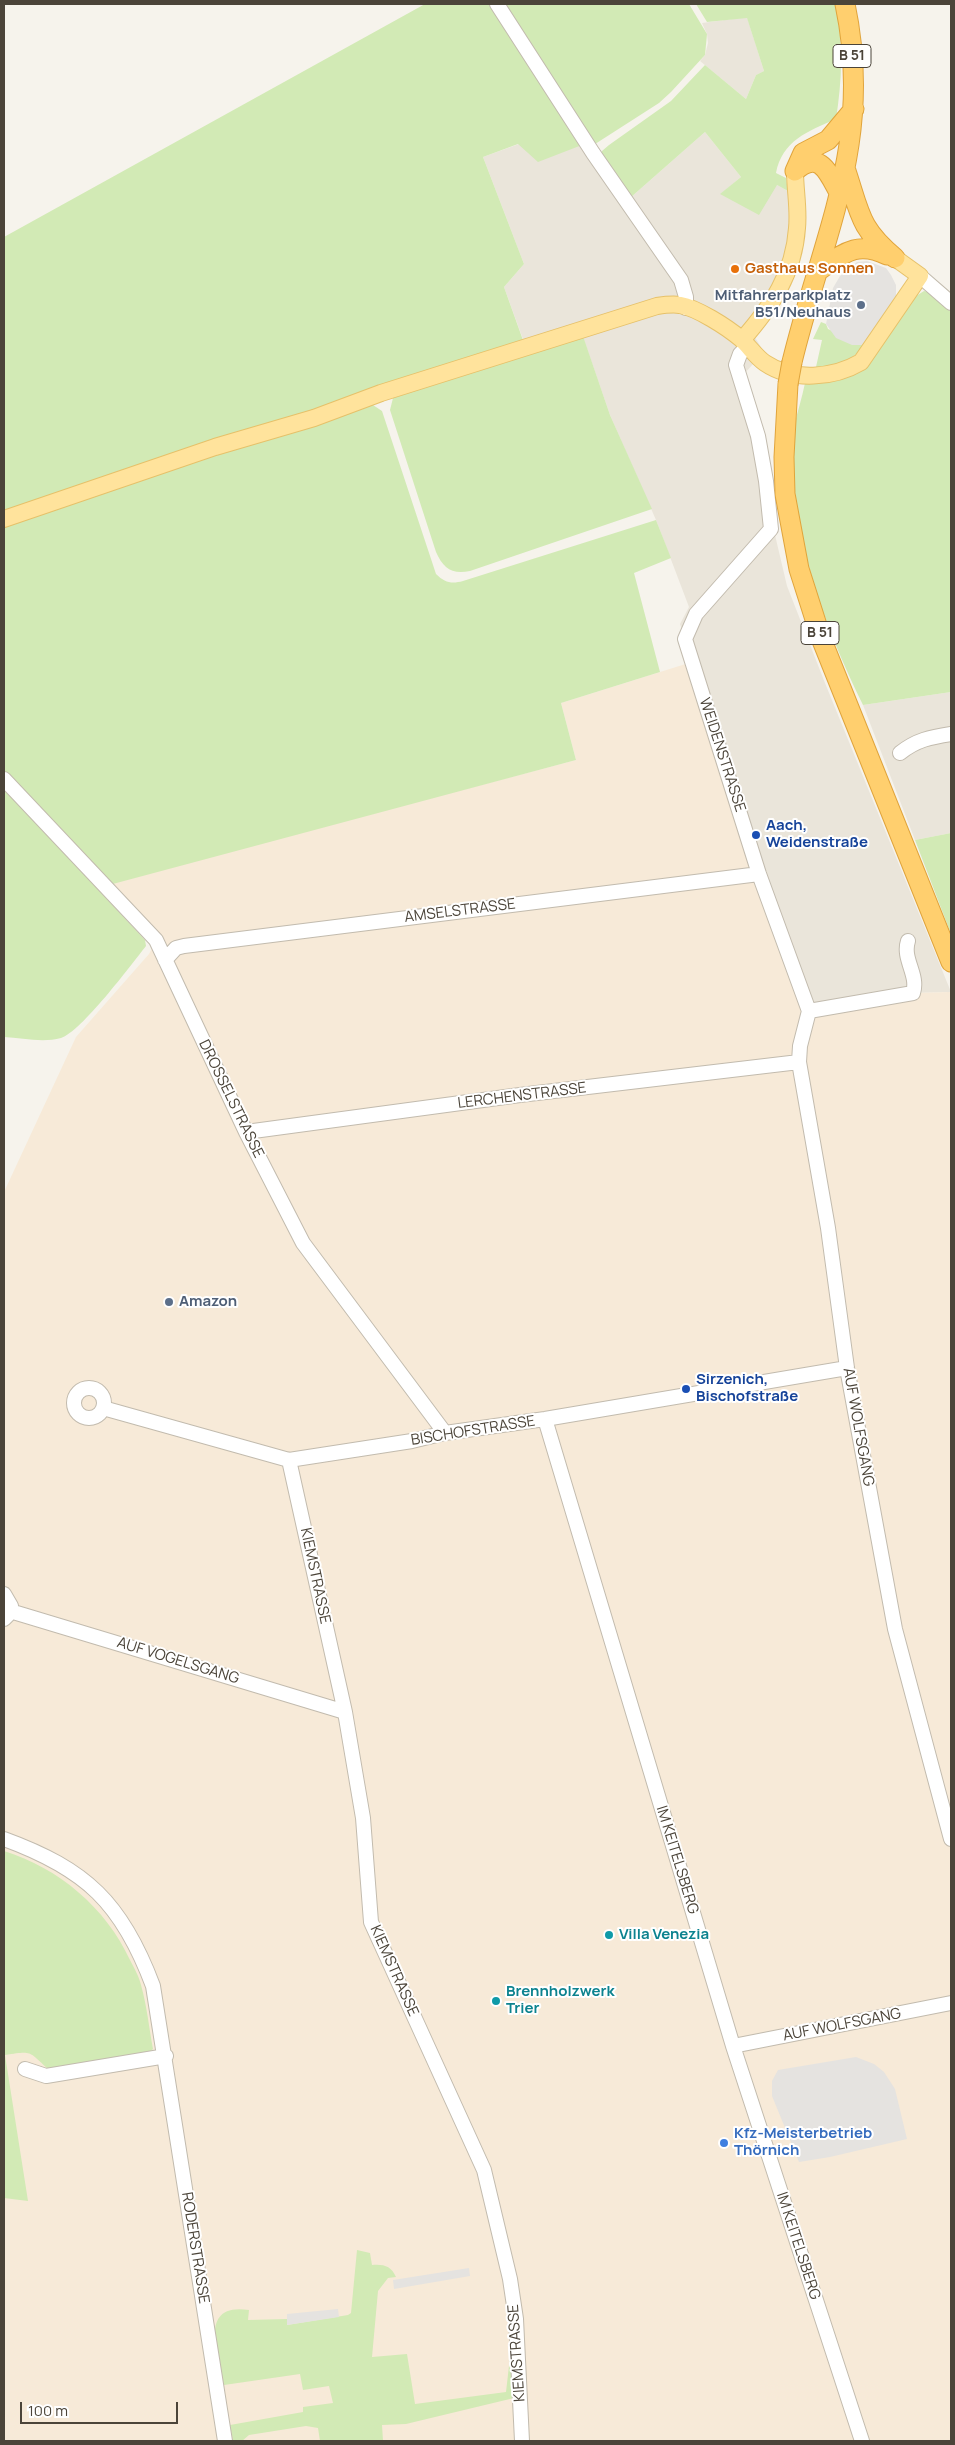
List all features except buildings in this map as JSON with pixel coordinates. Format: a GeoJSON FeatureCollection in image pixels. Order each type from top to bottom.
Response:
{"type":"FeatureCollection","features":[{"type":"Feature","properties":{"kind":"highway","name":"B 51"},"geometry":{"type":"LineString","coordinates":[[844,4],[852,44],[854,109],[846,171],[792,362],[788,384],[784,457],[785,494],[790,531],[821,638],[951,962]]}},
{"type":"Feature","properties":{"kind":"highway"},"geometry":{"type":"LineString","coordinates":[[795,170],[803,153],[828,140],[854,109]]}},
{"type":"Feature","properties":{"kind":"highway"},"geometry":{"type":"LineString","coordinates":[[795,170],[809,162],[818,163],[826,170],[840,196]]}},
{"type":"Feature","properties":{"kind":"highway"},"geometry":{"type":"LineString","coordinates":[[846,171],[861,219],[876,242],[895,258]]}},
{"type":"Feature","properties":{"kind":"highway"},"geometry":{"type":"LineString","coordinates":[[818,271],[840,256],[858,248],[875,250],[895,258]]}},
{"type":"Feature","properties":{"kind":"main road"},"geometry":{"type":"LineString","coordinates":[[745,343],[773,302],[790,266],[797,228],[795,170]]}},
{"type":"Feature","properties":{"kind":"main road"},"geometry":{"type":"LineString","coordinates":[[4,519],[215,447],[314,418],[381,393],[657,306],[681,305],[707,317],[745,343],[765,363],[786,372],[831,375],[847,370],[861,362],[920,276],[895,258]]}},
{"type":"Feature","properties":{"kind":"street"},"geometry":{"type":"LineString","coordinates":[[497,4],[593,153],[681,280],[686,297],[686,308]]}},
{"type":"Feature","properties":{"kind":"street"},"geometry":{"type":"LineString","coordinates":[[920,276],[951,302]]}},
{"type":"Feature","properties":{"kind":"street","name":"WEIDENSTRASSE"},"geometry":{"type":"LineString","coordinates":[[745,343],[736,365],[758,436],[766,481],[771,529],[696,614],[685,638],[759,874],[809,1011]]}},
{"type":"Feature","properties":{"kind":"street"},"geometry":{"type":"LineString","coordinates":[[900,753],[912,743],[929,737],[951,734]]}},
{"type":"Feature","properties":{"kind":"street","name":"DROSSELSTRASSE"},"geometry":{"type":"LineString","coordinates":[[4,779],[156,940],[246,1132],[304,1244],[445,1433]]}},
{"type":"Feature","properties":{"kind":"street","name":"AMSELSTRASSE"},"geometry":{"type":"LineString","coordinates":[[165,960],[176,948],[184,946],[759,874]]}},
{"type":"Feature","properties":{"kind":"street"},"geometry":{"type":"LineString","coordinates":[[809,1011],[913,993],[916,985],[908,956],[908,940]]}},
{"type":"Feature","properties":{"kind":"street","name":"AUF WOLFSGANG"},"geometry":{"type":"LineString","coordinates":[[809,1011],[800,1046],[799,1062],[828,1228],[847,1368],[895,1629],[951,1839]]}},
{"type":"Feature","properties":{"kind":"street","name":"LERCHENSTRASSE"},"geometry":{"type":"LineString","coordinates":[[246,1132],[510,1096],[799,1062]]}},
{"type":"Feature","properties":{"kind":"street","name":"BISCHOFSTRASSE"},"geometry":{"type":"LineString","coordinates":[[104,1408],[289,1460],[847,1368]]}},
{"type":"Feature","properties":{"kind":"street","name":"IM KEITELSBERG"},"geometry":{"type":"LineString","coordinates":[[545,1419],[733,2046],[862,2441]]}},
{"type":"Feature","properties":{"kind":"street","name":"KIEMSTRASSE"},"geometry":{"type":"LineString","coordinates":[[289,1460],[345,1712],[363,1818],[372,1922],[484,2170],[504,2254],[516,2320],[522,2441]]}},
{"type":"Feature","properties":{"kind":"street","name":"AUF VOGELSGANG"},"geometry":{"type":"LineString","coordinates":[[4,1594],[10,1601],[7,1615],[345,1712]]}},
{"type":"Feature","properties":{"kind":"street","name":"RODERSTRASSE"},"geometry":{"type":"LineString","coordinates":[[4,1839],[44,1855],[74,1872],[122,1920],[143,1958],[153,1986],[166,2056],[225,2441]]}},
{"type":"Feature","properties":{"kind":"street","name":"AUF WOLFSGANG"},"geometry":{"type":"LineString","coordinates":[[733,2046],[951,2003]]}},
{"type":"Feature","properties":{"kind":"street"},"geometry":{"type":"LineString","coordinates":[[25,2069],[46,2076],[166,2056]]}},
{"type":"Feature","properties":{"kind":"shaded area"},"geometry":{"type":"Polygon","coordinates":[[[747,17],[764,71],[756,75],[746,99],[700,61],[705,55],[708,43],[707,34],[702,23],[747,17]]]}},
{"type":"Feature","properties":{"kind":"shaded area"},"geometry":{"type":"Polygon","coordinates":[[[705,132],[741,177],[721,194],[777,185],[788,191],[791,232],[780,275],[748,326],[764,352],[744,374],[773,508],[775,535],[787,586],[951,992],[913,993],[809,1011],[680,624],[689,607],[656,520],[610,415],[583,337],[528,353],[504,287],[524,264],[483,157],[519,144],[590,143],[630,198],[705,132]]]}},
{"type":"Feature","properties":{"kind":"shaded area","name":"Mitfahrerparkplatz B51/Neuhaus"},"geometry":{"type":"Polygon","coordinates":[[[867,261],[886,268],[896,285],[896,300],[864,345],[852,345],[836,338],[826,324],[833,288],[840,276],[857,262],[867,261]]]}},
{"type":"Feature","properties":{"kind":"shaded area"},"geometry":{"type":"Polygon","coordinates":[[[692,662],[809,1010],[913,993],[951,992],[951,2441],[4,2441],[4,1192],[76,1037],[149,954],[156,940],[103,884],[576,760],[561,703],[692,662]]]}},
{"type":"Feature","properties":{"kind":"shaded area"},"geometry":{"type":"Polygon","coordinates":[[[951,692],[951,833],[915,840],[863,705],[951,692]]]}},
{"type":"Feature","properties":{"kind":"shaded area"},"geometry":{"type":"Polygon","coordinates":[[[856,2057],[874,2064],[884,2072],[895,2089],[907,2139],[830,2157],[799,2162],[772,2096],[772,2081],[778,2070],[856,2057]]]}},
{"type":"Feature","properties":{"kind":"shaded area"},"geometry":{"type":"Polygon","coordinates":[[[469,2268],[470,2276],[394,2289],[393,2280],[469,2268]]]}},
{"type":"Feature","properties":{"kind":"shaded area"},"geometry":{"type":"Polygon","coordinates":[[[338,2309],[339,2317],[287,2325],[287,2314],[338,2309]]]}},
{"type":"Feature","properties":{"kind":"green space"},"geometry":{"type":"Polygon","coordinates":[[[425,4],[492,4],[582,145],[538,162],[518,144],[483,157],[524,264],[504,287],[524,343],[4,514],[4,237],[425,4]]]}},
{"type":"Feature","properties":{"kind":"green space"},"geometry":{"type":"Polygon","coordinates":[[[500,4],[689,4],[707,34],[705,55],[659,103],[592,146],[500,4]]]}},
{"type":"Feature","properties":{"kind":"green space"},"geometry":{"type":"Polygon","coordinates":[[[696,4],[835,4],[841,47],[840,90],[836,119],[806,133],[790,145],[779,162],[776,173],[786,178],[788,191],[777,185],[759,215],[720,194],[741,177],[705,132],[630,198],[600,157],[602,151],[609,145],[671,101],[705,65],[746,99],[756,75],[764,71],[747,18],[707,22],[696,4]]]}},
{"type":"Feature","properties":{"kind":"green space"},"geometry":{"type":"Polygon","coordinates":[[[924,291],[936,296],[951,311],[951,692],[863,705],[838,651],[809,568],[797,510],[794,481],[794,427],[805,383],[875,355],[916,296],[924,291]]]}},
{"type":"Feature","properties":{"kind":"green space"},"geometry":{"type":"Polygon","coordinates":[[[821,322],[826,324],[828,329],[864,345],[854,356],[843,363],[816,367],[822,340],[813,339],[821,322]]]}},
{"type":"Feature","properties":{"kind":"green space"},"geometry":{"type":"Polygon","coordinates":[[[583,336],[610,415],[652,509],[470,571],[458,572],[449,569],[436,552],[390,410],[393,398],[583,336]]]}},
{"type":"Feature","properties":{"kind":"green space"},"geometry":{"type":"Polygon","coordinates":[[[373,405],[382,411],[436,574],[446,581],[463,581],[656,520],[671,558],[634,573],[660,672],[561,703],[576,760],[109,885],[4,771],[4,524],[141,478],[373,405]]]}},
{"type":"Feature","properties":{"kind":"green space"},"geometry":{"type":"Polygon","coordinates":[[[4,788],[145,940],[146,946],[93,1011],[81,1024],[61,1038],[40,1040],[4,1037],[4,788]]]}},
{"type":"Feature","properties":{"kind":"green space"},"geometry":{"type":"Polygon","coordinates":[[[951,833],[951,934],[915,840],[951,833]]]}},
{"type":"Feature","properties":{"kind":"green space"},"geometry":{"type":"Polygon","coordinates":[[[4,1851],[24,1858],[62,1879],[79,1892],[108,1923],[120,1941],[139,1978],[153,2049],[148,2054],[48,2069],[33,2056],[26,2053],[5,2055],[28,2201],[4,2198],[4,1851]]]}},
{"type":"Feature","properties":{"kind":"green space"},"geometry":{"type":"Polygon","coordinates":[[[357,2250],[370,2253],[372,2265],[387,2266],[396,2277],[388,2278],[378,2291],[372,2357],[407,2354],[415,2404],[506,2392],[510,2357],[512,2357],[514,2398],[406,2424],[382,2425],[383,2441],[320,2441],[318,2428],[306,2426],[249,2435],[242,2441],[233,2441],[230,2425],[303,2412],[303,2407],[333,2403],[329,2386],[303,2390],[300,2374],[224,2385],[218,2360],[215,2333],[217,2322],[222,2314],[233,2310],[249,2310],[248,2320],[287,2319],[287,2325],[348,2315],[351,2313],[357,2250]]]}},
{"type":"Feature","properties":{"kind":"place","name":"Gasthaus Sonnen"},"geometry":{"type":"Point","coordinates":[735,269]}},
{"type":"Feature","properties":{"kind":"place","name":"Mitfahrerparkplatz B51/Neuhaus"},"geometry":{"type":"Point","coordinates":[861,305]}},
{"type":"Feature","properties":{"kind":"place","name":"Aach, Weidenstraße"},"geometry":{"type":"Point","coordinates":[756,835]}},
{"type":"Feature","properties":{"kind":"place","name":"Amazon"},"geometry":{"type":"Point","coordinates":[169,1302]}},
{"type":"Feature","properties":{"kind":"place","name":"Sirzenich, Bischofstraße"},"geometry":{"type":"Point","coordinates":[686,1389]}},
{"type":"Feature","properties":{"kind":"place","name":"Villa Venezia"},"geometry":{"type":"Point","coordinates":[609,1935]}},
{"type":"Feature","properties":{"kind":"place","name":"Brennholzwerk Trier"},"geometry":{"type":"Point","coordinates":[496,2001]}},
{"type":"Feature","properties":{"kind":"place","name":"Kfz-Meisterbetrieb Thörnich"},"geometry":{"type":"Point","coordinates":[724,2143]}}]}
